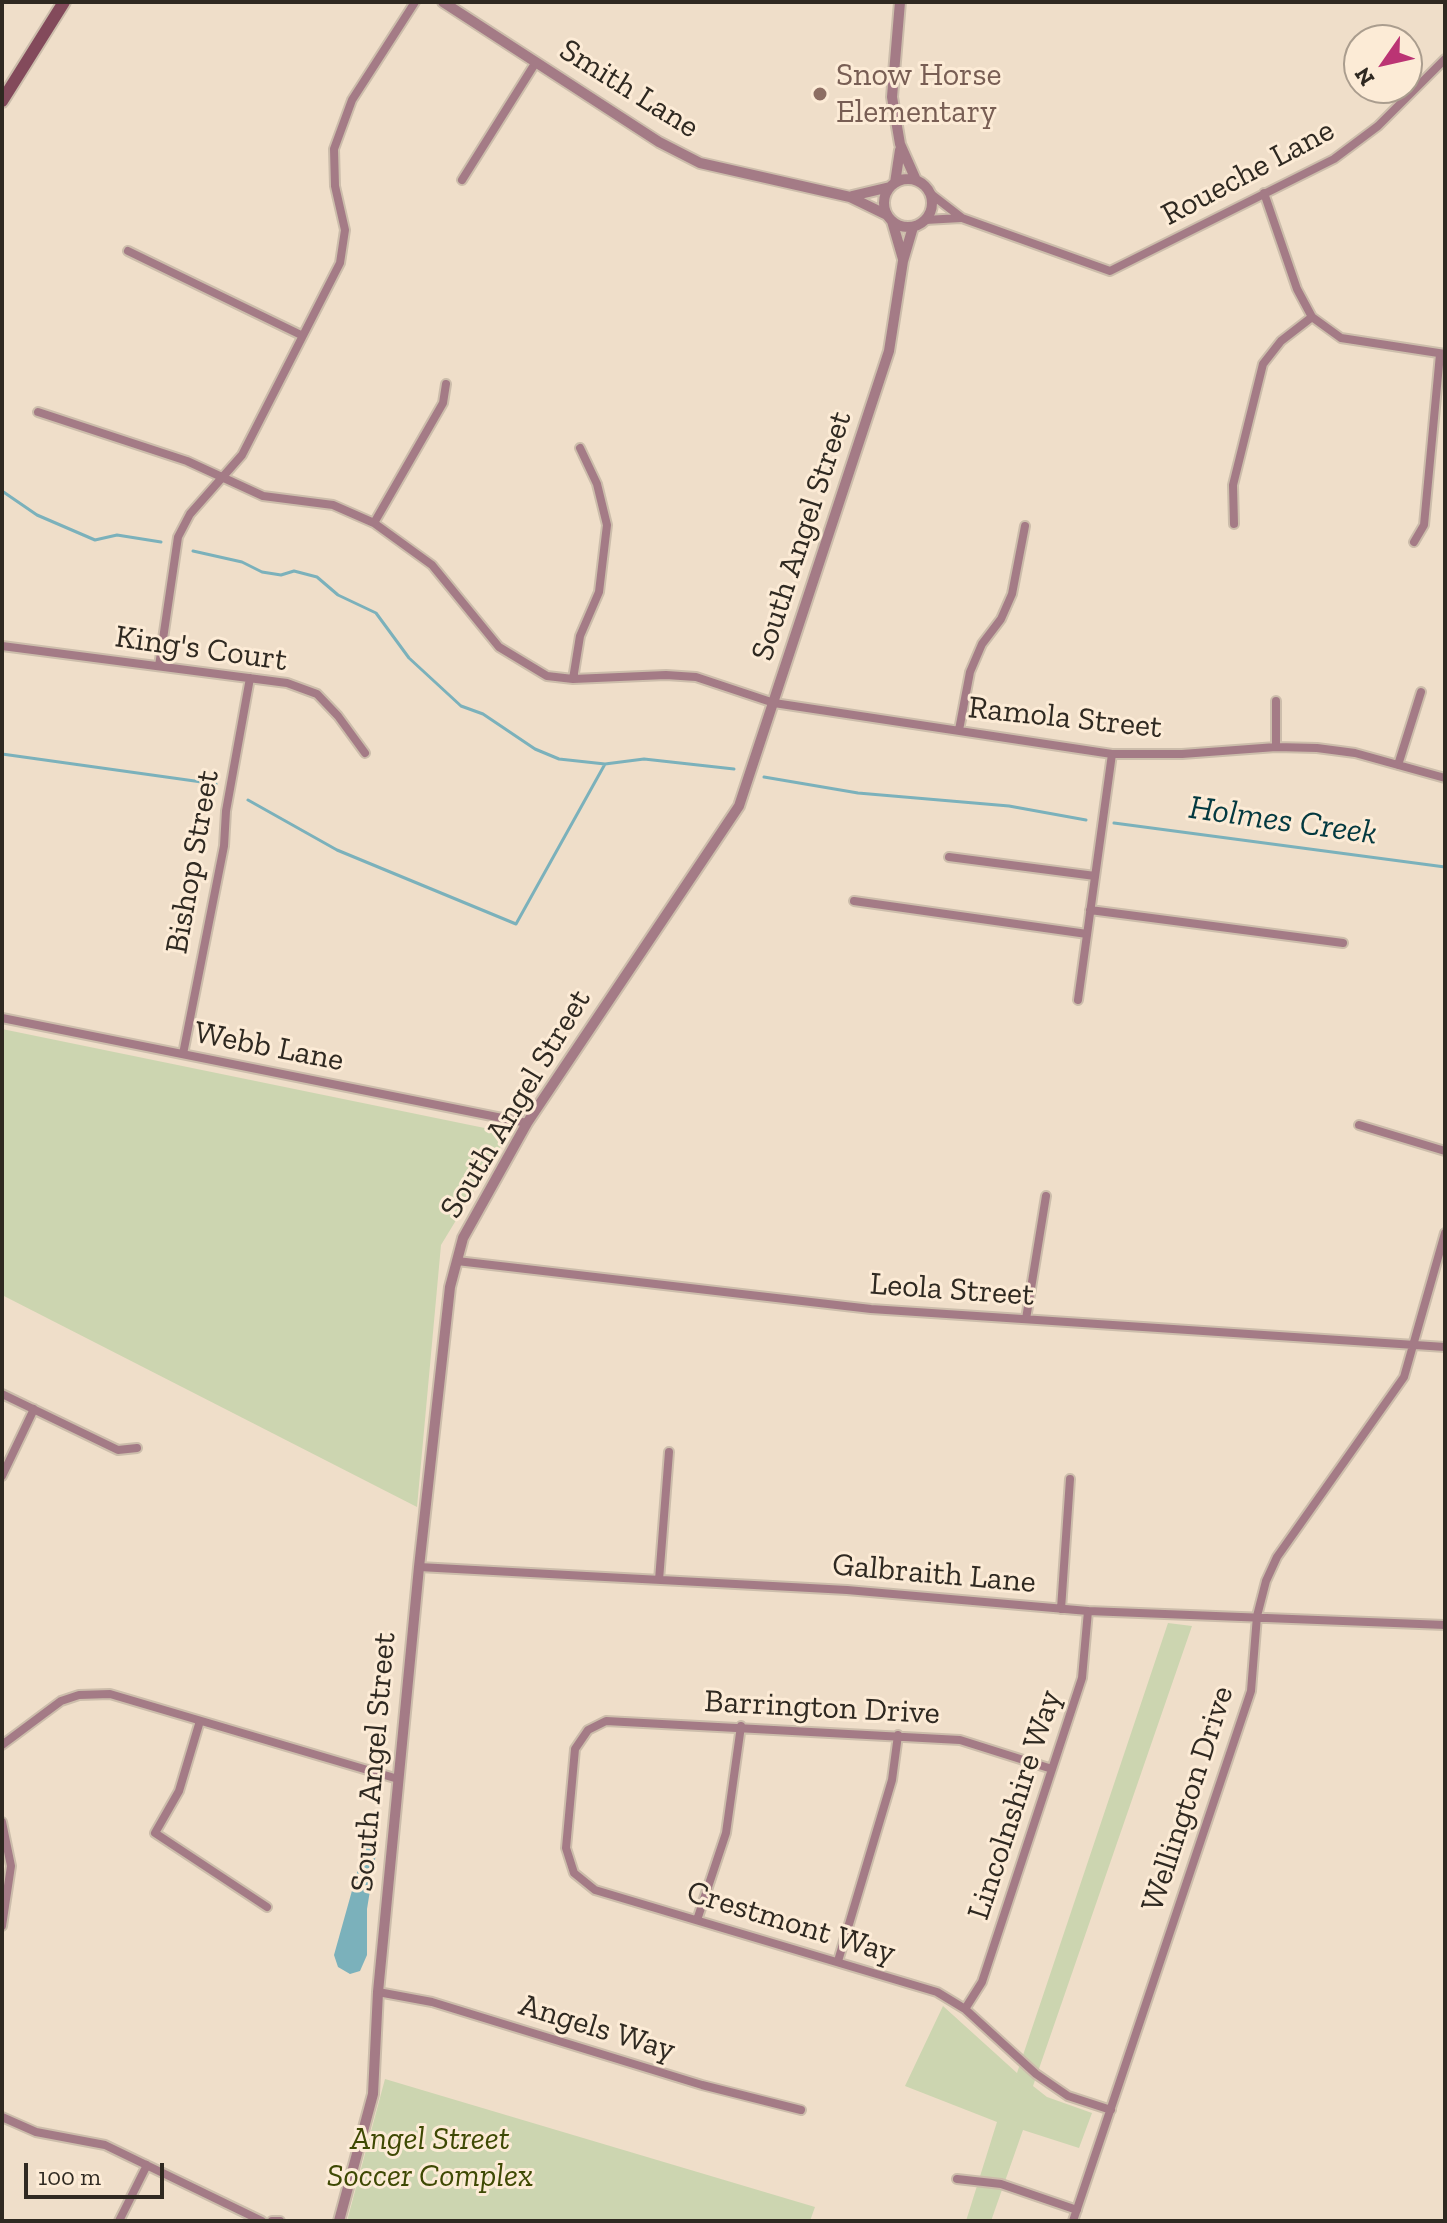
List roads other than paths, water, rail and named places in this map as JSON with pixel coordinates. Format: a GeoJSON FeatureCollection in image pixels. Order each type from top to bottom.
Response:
{"type":"FeatureCollection","features":[{"type":"Feature","properties":{"kind":"main road"},"geometry":{"type":"LineString","coordinates":[[2,101],[64,2]]}},
{"type":"Feature","properties":{"kind":"street"},"geometry":{"type":"LineString","coordinates":[[159,666],[178,537],[190,514],[242,455],[340,263],[345,230],[335,186],[334,149],[352,100],[415,2]]}},
{"type":"Feature","properties":{"kind":"street","name":"Smith Lane"},"geometry":{"type":"LineString","coordinates":[[443,2],[659,142],[700,163],[850,197],[890,218]]}},
{"type":"Feature","properties":{"kind":"street"},"geometry":{"type":"LineString","coordinates":[[900,2],[892,97],[900,144],[916,180],[962,218]]}},
{"type":"Feature","properties":{"kind":"street","name":"Roueche Lane"},"geometry":{"type":"LineString","coordinates":[[962,218],[1094,268],[1110,271],[1129,265],[1334,159],[1378,126],[1445,59]]}},
{"type":"Feature","properties":{"kind":"street"},"geometry":{"type":"LineString","coordinates":[[462,180],[536,62]]}},
{"type":"Feature","properties":{"kind":"street"},"geometry":{"type":"LineString","coordinates":[[900,144],[893,185],[884,200],[890,218],[913,227],[925,220],[962,218]]}},
{"type":"Feature","properties":{"kind":"street"},"geometry":{"type":"LineString","coordinates":[[893,185],[916,180]]}},
{"type":"Feature","properties":{"kind":"street","name":"Smith Lane"},"geometry":{"type":"LineString","coordinates":[[850,197],[893,185]]}},
{"type":"Feature","properties":{"kind":"street"},"geometry":{"type":"LineString","coordinates":[[1264,193],[1297,289],[1312,317],[1341,338],[1442,354],[1424,525],[1414,542]]}},
{"type":"Feature","properties":{"kind":"street"},"geometry":{"type":"LineString","coordinates":[[925,220],[932,208],[931,194]]}},
{"type":"Feature","properties":{"kind":"street","name":"South Angel Street"},"geometry":{"type":"LineString","coordinates":[[890,218],[903,261]]}},
{"type":"Feature","properties":{"kind":"street","name":"South Angel Street"},"geometry":{"type":"LineString","coordinates":[[339,2221],[373,2094],[378,1992],[419,1567],[450,1287],[463,1238],[527,1123],[739,806],[889,351],[903,261],[913,227]]}},
{"type":"Feature","properties":{"kind":"street"},"geometry":{"type":"LineString","coordinates":[[128,251],[301,335]]}},
{"type":"Feature","properties":{"kind":"street"},"geometry":{"type":"LineString","coordinates":[[1234,524],[1233,485],[1263,364],[1281,341],[1312,317]]}},
{"type":"Feature","properties":{"kind":"street"},"geometry":{"type":"LineString","coordinates":[[374,523],[443,403],[446,384]]}},
{"type":"Feature","properties":{"kind":"street","name":"Ramola Street"},"geometry":{"type":"LineString","coordinates":[[38,412],[187,461],[263,496],[333,505],[374,523],[432,565],[499,647],[547,676],[573,679],[666,675],[696,677],[774,703],[1112,754],[1182,754],[1276,747],[1355,753],[1445,778]]}},
{"type":"Feature","properties":{"kind":"street"},"geometry":{"type":"LineString","coordinates":[[573,679],[580,636],[599,592],[607,525],[597,484],[580,448]]}},
{"type":"Feature","properties":{"kind":"street"},"geometry":{"type":"LineString","coordinates":[[959,730],[970,672],[982,644],[1001,619],[1012,594],[1025,526]]}},
{"type":"Feature","properties":{"kind":"street","name":"King's Court"},"geometry":{"type":"LineString","coordinates":[[2,646],[287,683],[317,694],[338,716],[365,753]]}},
{"type":"Feature","properties":{"kind":"street","name":"Bishop Street"},"geometry":{"type":"LineString","coordinates":[[183,1054],[224,846],[226,811],[250,678]]}},
{"type":"Feature","properties":{"kind":"street"},"geometry":{"type":"LineString","coordinates":[[1398,765],[1421,692]]}},
{"type":"Feature","properties":{"kind":"street"},"geometry":{"type":"LineString","coordinates":[[1276,701],[1276,747]]}},
{"type":"Feature","properties":{"kind":"street"},"geometry":{"type":"LineString","coordinates":[[1078,1000],[1112,754]]}},
{"type":"Feature","properties":{"kind":"street"},"geometry":{"type":"LineString","coordinates":[[949,857],[1095,876]]}},
{"type":"Feature","properties":{"kind":"street"},"geometry":{"type":"LineString","coordinates":[[854,901],[1087,934]]}},
{"type":"Feature","properties":{"kind":"street"},"geometry":{"type":"LineString","coordinates":[[1090,910],[1343,943]]}},
{"type":"Feature","properties":{"kind":"street","name":"Webb Lane"},"geometry":{"type":"LineString","coordinates":[[2,1018],[527,1123]]}},
{"type":"Feature","properties":{"kind":"street"},"geometry":{"type":"LineString","coordinates":[[1359,1125],[1445,1151]]}},
{"type":"Feature","properties":{"kind":"street"},"geometry":{"type":"LineString","coordinates":[[1026,1319],[1046,1196]]}},
{"type":"Feature","properties":{"kind":"street","name":"Wellington Drive"},"geometry":{"type":"LineString","coordinates":[[1073,2221],[1251,1691],[1257,1616],[1266,1581],[1277,1557],[1404,1377],[1445,1233]]}},
{"type":"Feature","properties":{"kind":"street","name":"Leola Street"},"geometry":{"type":"LineString","coordinates":[[457,1261],[855,1307],[1445,1347]]}},
{"type":"Feature","properties":{"kind":"street"},"geometry":{"type":"LineString","coordinates":[[2,1394],[118,1450],[137,1448]]}},
{"type":"Feature","properties":{"kind":"street"},"geometry":{"type":"LineString","coordinates":[[2,1476],[34,1409]]}},
{"type":"Feature","properties":{"kind":"street"},"geometry":{"type":"LineString","coordinates":[[659,1580],[669,1452]]}},
{"type":"Feature","properties":{"kind":"street"},"geometry":{"type":"LineString","coordinates":[[1061,1609],[1070,1479]]}},
{"type":"Feature","properties":{"kind":"street","name":"Galbraith Lane"},"geometry":{"type":"LineString","coordinates":[[419,1567],[847,1590],[1088,1611],[1445,1625]]}},
{"type":"Feature","properties":{"kind":"street","name":"Lincolnshire Way"},"geometry":{"type":"LineString","coordinates":[[965,2009],[982,1982],[1082,1678],[1088,1611]]}},
{"type":"Feature","properties":{"kind":"street"},"geometry":{"type":"LineString","coordinates":[[2,1745],[41,1713],[79,1695],[110,1694],[398,1779]]}},
{"type":"Feature","properties":{"kind":"street"},"geometry":{"type":"LineString","coordinates":[[200,1721],[179,1791],[155,1833],[267,1907]]}},
{"type":"Feature","properties":{"kind":"street","name":"Barrington Drive"},"geometry":{"type":"LineString","coordinates":[[588,1730],[606,1721],[960,1740],[1052,1769]]}},
{"type":"Feature","properties":{"kind":"street"},"geometry":{"type":"LineString","coordinates":[[697,1920],[726,1833],[741,1726]]}},
{"type":"Feature","properties":{"kind":"street","name":"Crestmont Way"},"geometry":{"type":"LineString","coordinates":[[588,1730],[575,1749],[566,1848],[574,1873],[595,1890],[937,1992],[965,2009],[1036,2074],[1068,2096],[1111,2110]]}},
{"type":"Feature","properties":{"kind":"street"},"geometry":{"type":"LineString","coordinates":[[838,1961],[892,1780],[898,1735]]}},
{"type":"Feature","properties":{"kind":"street"},"geometry":{"type":"LineString","coordinates":[[2,1822],[11,1866],[2,1926]]}},
{"type":"Feature","properties":{"kind":"street","name":"Angels Way"},"geometry":{"type":"LineString","coordinates":[[378,1992],[432,2002],[702,2085],[801,2110]]}},
{"type":"Feature","properties":{"kind":"street"},"geometry":{"type":"LineString","coordinates":[[3,2118],[36,2132],[105,2145],[262,2221]]}},
{"type":"Feature","properties":{"kind":"street"},"geometry":{"type":"LineString","coordinates":[[119,2221],[147,2165]]}},
{"type":"Feature","properties":{"kind":"street"},"geometry":{"type":"LineString","coordinates":[[957,2179],[1001,2184],[1077,2210]]}},
{"type":"Feature","properties":{"kind":"street"},"geometry":{"type":"LineString","coordinates":[[272,2221],[280,2221]]}},
{"type":"Feature","properties":{"kind":"water"},"geometry":{"type":"Polygon","coordinates":[[[367,1837],[378,1841],[367,1909],[367,1955],[360,1971],[350,1974],[338,1967],[334,1955],[367,1837]]]}},
{"type":"Feature","properties":{"kind":"waterway","name":"Holmes Creek"},"geometry":{"type":"LineString","coordinates":[[2,491],[37,515],[95,540],[117,535],[161,542]]}},
{"type":"Feature","properties":{"kind":"waterway","name":"Holmes Creek"},"geometry":{"type":"LineString","coordinates":[[193,551],[242,562],[262,572],[281,575],[294,571],[317,577],[338,595],[376,613],[409,658],[461,706],[483,714],[535,749],[559,759],[605,764],[644,759],[734,769]]}},
{"type":"Feature","properties":{"kind":"waterway"},"geometry":{"type":"LineString","coordinates":[[2,754],[216,784]]}},
{"type":"Feature","properties":{"kind":"waterway"},"geometry":{"type":"LineString","coordinates":[[248,800],[337,850],[516,924],[605,764]]}},
{"type":"Feature","properties":{"kind":"waterway","name":"Holmes Creek"},"geometry":{"type":"LineString","coordinates":[[764,777],[858,793],[1009,806],[1086,820]]}},
{"type":"Feature","properties":{"kind":"waterway","name":"Holmes Creek"},"geometry":{"type":"LineString","coordinates":[[1114,823],[1445,867]]}},
{"type":"Feature","properties":{"kind":"place","name":"Snow Horse Elementary"},"geometry":{"type":"Point","coordinates":[820,94]}},
{"type":"Feature","properties":{"kind":"park label","name":"Angel Street Soccer Complex"},"geometry":{"type":"Point","coordinates":[430,2158]}}]}
